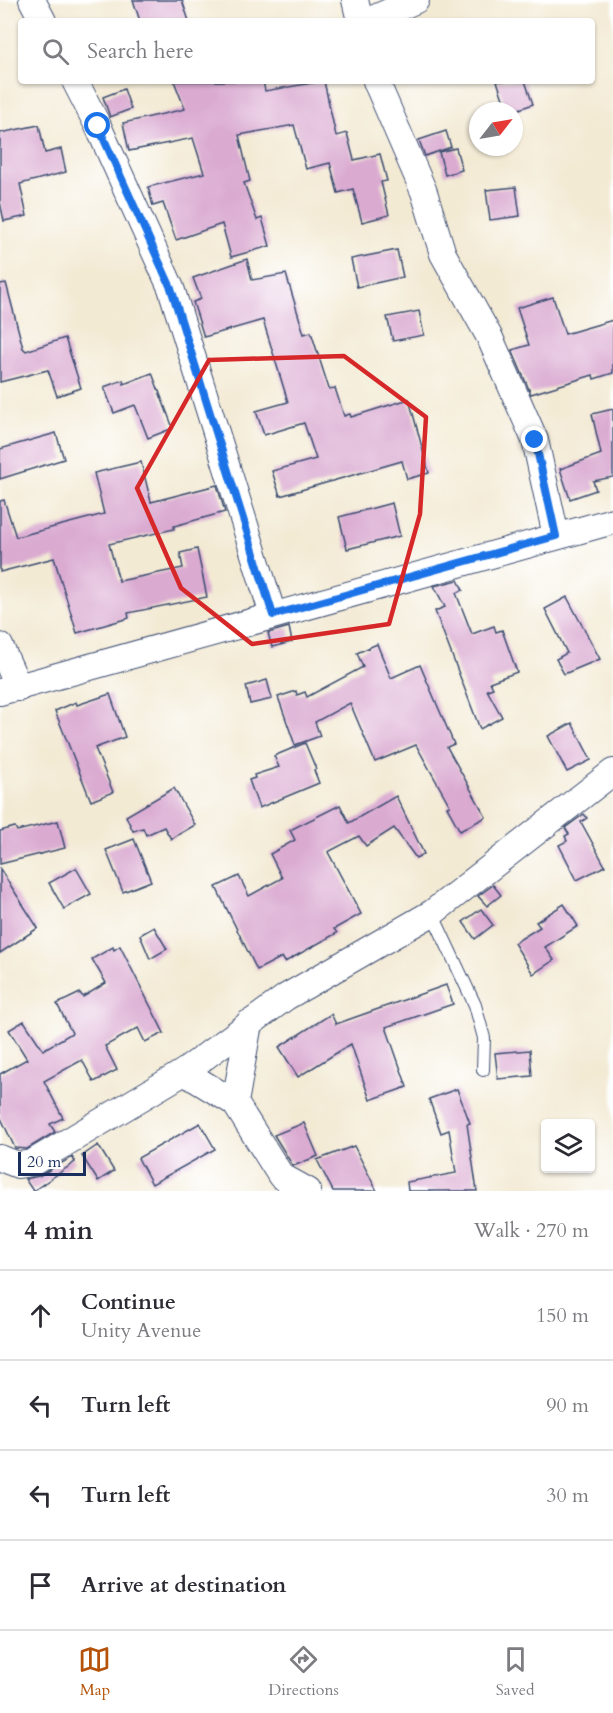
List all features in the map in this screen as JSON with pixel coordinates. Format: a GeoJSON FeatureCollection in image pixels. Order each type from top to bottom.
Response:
{"type":"FeatureCollection","features":[{"type":"Feature","properties":{"kind":"street"},"geometry":{"type":"LineString","coordinates":[[32,0],[41,18]]}},
{"type":"Feature","properties":{"kind":"street"},"geometry":{"type":"LineString","coordinates":[[356,0],[359,18]]}},
{"type":"Feature","properties":{"kind":"street"},"geometry":{"type":"LineString","coordinates":[[375,18],[416,0]]}},
{"type":"Feature","properties":{"kind":"street"},"geometry":{"type":"LineString","coordinates":[[77,84],[98,126],[171,288],[273,615]]}},
{"type":"Feature","properties":{"kind":"street"},"geometry":{"type":"LineString","coordinates":[[377,84],[424,192],[443,254],[490,338],[535,440],[556,536]]}},
{"type":"Feature","properties":{"kind":"street"},"geometry":{"type":"LineString","coordinates":[[0,646],[10,690],[613,521]]}},
{"type":"Feature","properties":{"kind":"street"},"geometry":{"type":"LineString","coordinates":[[0,1158],[18,1166],[32,1163],[184,1072],[286,997],[432,913],[613,772]]}},
{"type":"Feature","properties":{"kind":"street"},"geometry":{"type":"LineString","coordinates":[[235,1103],[249,1023]]}},
{"type":"Feature","properties":{"kind":"street"},"geometry":{"type":"LineString","coordinates":[[184,1072],[235,1103],[280,1176],[308,1191]]}},
{"type":"Feature","properties":{"kind":"lane"},"geometry":{"type":"LineString","coordinates":[[432,913],[476,1005],[484,1038],[483,1070]]}},
{"type":"Feature","properties":{"kind":"highlighted area"},"geometry":{"type":"Polygon","coordinates":[[[344,356],[426,417],[420,514],[389,624],[252,644],[181,588],[137,488],[209,360],[344,356]]]}},
{"type":"Feature","properties":{"kind":"building"},"geometry":{"type":"Polygon","coordinates":[[[133,0],[182,0],[188,18],[139,18],[133,0]]]}},
{"type":"Feature","properties":{"kind":"building"},"geometry":{"type":"Polygon","coordinates":[[[175,84],[264,84],[265,91],[306,84],[325,84],[336,136],[347,133],[354,160],[380,154],[387,181],[381,182],[389,215],[362,222],[353,189],[338,193],[330,163],[306,169],[294,125],[239,135],[250,181],[244,183],[257,220],[262,218],[270,246],[231,257],[222,224],[176,240],[163,203],[153,206],[148,187],[204,173],[193,138],[129,151],[123,123],[185,109],[175,84]]]}},
{"type":"Feature","properties":{"kind":"building"},"geometry":{"type":"Polygon","coordinates":[[[498,84],[526,84],[533,104],[523,108],[523,102],[504,102],[498,84]]]}},
{"type":"Feature","properties":{"kind":"building"},"geometry":{"type":"Polygon","coordinates":[[[124,89],[131,109],[110,117],[103,97],[124,89]]]}},
{"type":"Feature","properties":{"kind":"building"},"geometry":{"type":"Polygon","coordinates":[[[39,125],[45,153],[61,149],[66,172],[20,184],[27,216],[4,221],[0,202],[0,133],[39,125]]]}},
{"type":"Feature","properties":{"kind":"building"},"geometry":{"type":"Polygon","coordinates":[[[446,131],[451,147],[425,156],[419,140],[446,131]]]}},
{"type":"Feature","properties":{"kind":"building"},"geometry":{"type":"Polygon","coordinates":[[[456,148],[462,170],[445,175],[439,152],[456,148]]]}},
{"type":"Feature","properties":{"kind":"building"},"geometry":{"type":"Polygon","coordinates":[[[516,187],[520,216],[490,220],[486,190],[516,187]]]}},
{"type":"Feature","properties":{"kind":"building"},"geometry":{"type":"Polygon","coordinates":[[[397,250],[403,277],[357,287],[351,259],[397,250]]]}},
{"type":"Feature","properties":{"kind":"building"},"geometry":{"type":"Polygon","coordinates":[[[247,259],[252,280],[286,274],[304,334],[311,332],[329,389],[335,388],[344,416],[350,414],[351,417],[409,399],[429,473],[407,479],[402,461],[280,496],[272,471],[316,459],[304,423],[264,435],[256,411],[288,402],[263,320],[204,337],[193,302],[201,299],[193,278],[247,259]]]}},
{"type":"Feature","properties":{"kind":"building"},"geometry":{"type":"Polygon","coordinates":[[[6,283],[23,348],[26,351],[65,338],[81,388],[57,396],[48,370],[0,382],[0,284],[6,283]]]}},
{"type":"Feature","properties":{"kind":"building"},"geometry":{"type":"Polygon","coordinates":[[[553,297],[565,334],[613,320],[613,373],[594,379],[593,375],[531,394],[512,350],[529,345],[517,308],[553,297]]]}},
{"type":"Feature","properties":{"kind":"building"},"geometry":{"type":"Polygon","coordinates":[[[419,311],[424,335],[393,341],[387,317],[419,311]]]}},
{"type":"Feature","properties":{"kind":"building"},"geometry":{"type":"Polygon","coordinates":[[[152,373],[173,428],[148,438],[135,405],[114,413],[104,387],[123,380],[124,384],[152,373]]]}},
{"type":"Feature","properties":{"kind":"building"},"geometry":{"type":"Polygon","coordinates":[[[613,409],[613,477],[593,481],[596,490],[570,499],[560,469],[601,454],[592,414],[613,409]]]}},
{"type":"Feature","properties":{"kind":"building"},"geometry":{"type":"Polygon","coordinates":[[[56,433],[64,459],[0,479],[0,449],[56,433]]]}},
{"type":"Feature","properties":{"kind":"building"},"geometry":{"type":"Polygon","coordinates":[[[141,462],[151,502],[217,485],[225,512],[174,526],[174,529],[109,544],[119,581],[183,568],[180,553],[197,549],[207,597],[128,613],[129,618],[77,633],[54,558],[0,572],[0,501],[4,500],[16,537],[104,514],[94,473],[141,462]]]}},
{"type":"Feature","properties":{"kind":"building"},"geometry":{"type":"Polygon","coordinates":[[[392,503],[400,536],[347,549],[339,517],[392,503]]]}},
{"type":"Feature","properties":{"kind":"building"},"geometry":{"type":"Polygon","coordinates":[[[458,580],[463,590],[456,593],[472,634],[494,626],[496,632],[502,630],[517,672],[490,682],[493,688],[487,690],[502,717],[480,729],[435,611],[445,607],[434,586],[458,580]]]}},
{"type":"Feature","properties":{"kind":"building"},"geometry":{"type":"Polygon","coordinates":[[[567,597],[600,659],[564,674],[556,659],[567,653],[545,609],[567,597]]]}},
{"type":"Feature","properties":{"kind":"building"},"geometry":{"type":"Polygon","coordinates":[[[289,627],[292,642],[272,647],[268,633],[289,627]]]}},
{"type":"Feature","properties":{"kind":"building"},"geometry":{"type":"Polygon","coordinates":[[[377,644],[391,678],[420,665],[454,744],[447,747],[486,817],[460,831],[447,807],[450,806],[416,745],[375,762],[350,703],[315,722],[320,736],[295,745],[278,697],[296,691],[297,695],[305,692],[307,697],[363,667],[357,653],[377,644]]]}},
{"type":"Feature","properties":{"kind":"building"},"geometry":{"type":"Polygon","coordinates":[[[267,680],[272,699],[250,704],[246,686],[267,680]]]}},
{"type":"Feature","properties":{"kind":"building"},"geometry":{"type":"Polygon","coordinates":[[[110,694],[125,737],[95,748],[113,792],[91,801],[55,711],[76,702],[77,705],[110,694]]]}},
{"type":"Feature","properties":{"kind":"building"},"geometry":{"type":"Polygon","coordinates":[[[572,723],[591,760],[567,772],[548,736],[572,723]]]}},
{"type":"Feature","properties":{"kind":"building"},"geometry":{"type":"Polygon","coordinates":[[[305,743],[319,783],[259,808],[249,780],[255,778],[254,775],[279,767],[274,756],[305,743]]]}},
{"type":"Feature","properties":{"kind":"building"},"geometry":{"type":"Polygon","coordinates":[[[174,788],[195,825],[171,839],[164,827],[146,835],[143,828],[133,831],[126,816],[174,788]]]}},
{"type":"Feature","properties":{"kind":"building"},"geometry":{"type":"Polygon","coordinates":[[[396,796],[424,854],[416,858],[394,828],[366,846],[359,836],[328,852],[361,914],[334,929],[337,933],[285,962],[282,957],[257,970],[216,887],[239,876],[249,896],[282,878],[270,854],[295,840],[290,830],[340,805],[349,823],[396,796]]]}},
{"type":"Feature","properties":{"kind":"building"},"geometry":{"type":"Polygon","coordinates":[[[584,814],[587,818],[581,822],[605,866],[577,880],[559,845],[567,841],[565,836],[569,834],[565,828],[584,814]]]}},
{"type":"Feature","properties":{"kind":"building"},"geometry":{"type":"Polygon","coordinates":[[[58,821],[65,848],[0,864],[0,831],[15,827],[17,831],[58,821]]]}},
{"type":"Feature","properties":{"kind":"building"},"geometry":{"type":"Polygon","coordinates":[[[134,839],[151,881],[123,892],[106,850],[134,839]]]}},
{"type":"Feature","properties":{"kind":"building"},"geometry":{"type":"Polygon","coordinates":[[[76,868],[91,894],[64,909],[49,883],[76,868]]]}},
{"type":"Feature","properties":{"kind":"building"},"geometry":{"type":"Polygon","coordinates":[[[0,869],[38,928],[0,953],[0,869]]]}},
{"type":"Feature","properties":{"kind":"building"},"geometry":{"type":"Polygon","coordinates":[[[493,885],[501,895],[487,906],[478,896],[493,885]]]}},
{"type":"Feature","properties":{"kind":"building"},"geometry":{"type":"Polygon","coordinates":[[[564,904],[578,926],[545,947],[554,960],[533,974],[514,943],[540,927],[536,922],[564,904]]]}},
{"type":"Feature","properties":{"kind":"building"},"geometry":{"type":"Polygon","coordinates":[[[481,909],[493,925],[475,939],[463,922],[481,909]]]}},
{"type":"Feature","properties":{"kind":"building"},"geometry":{"type":"Polygon","coordinates":[[[154,927],[167,949],[150,959],[140,935],[154,927]]]}},
{"type":"Feature","properties":{"kind":"building"},"geometry":{"type":"Polygon","coordinates":[[[120,946],[164,1033],[145,1042],[138,1028],[105,1046],[117,1070],[94,1082],[82,1060],[44,1081],[63,1118],[50,1124],[55,1132],[27,1149],[15,1148],[0,1116],[0,1074],[27,1059],[9,1030],[24,1021],[43,1050],[72,1033],[57,1004],[80,993],[83,997],[106,983],[92,959],[113,947],[114,950],[120,946]]]}},
{"type":"Feature","properties":{"kind":"building"},"geometry":{"type":"Polygon","coordinates":[[[446,985],[453,1004],[386,1027],[407,1087],[370,1100],[351,1044],[298,1077],[279,1047],[331,1014],[336,1024],[446,985]]]}},
{"type":"Feature","properties":{"kind":"building"},"geometry":{"type":"Polygon","coordinates":[[[530,1050],[532,1076],[498,1079],[495,1053],[530,1050]]]}},
{"type":"Feature","properties":{"kind":"building"},"geometry":{"type":"Polygon","coordinates":[[[457,1089],[470,1123],[467,1124],[477,1191],[408,1191],[407,1182],[456,1173],[449,1130],[441,1133],[429,1099],[457,1089]]]}},
{"type":"Feature","properties":{"kind":"building"},"geometry":{"type":"Polygon","coordinates":[[[200,1123],[215,1149],[152,1184],[138,1158],[200,1123]]]}},
{"type":"Feature","properties":{"kind":"building"},"geometry":{"type":"Polygon","coordinates":[[[304,1123],[318,1156],[293,1166],[274,1135],[304,1123]]]}},
{"type":"Feature","properties":{"kind":"building"},"geometry":{"type":"Polygon","coordinates":[[[98,1145],[114,1171],[98,1181],[82,1156],[98,1145]]]}},
{"type":"Feature","properties":{"kind":"building"},"geometry":{"type":"Polygon","coordinates":[[[354,1146],[377,1191],[333,1191],[317,1160],[354,1146]]]}},
{"type":"Feature","properties":{"kind":"building"},"geometry":{"type":"Polygon","coordinates":[[[72,1157],[75,1162],[33,1191],[25,1179],[39,1176],[72,1157]]]}},
{"type":"Feature","properties":{"kind":"route"},"geometry":{"type":"LineString","coordinates":[[98,126],[171,288],[273,615],[556,536],[535,440]]}}]}
